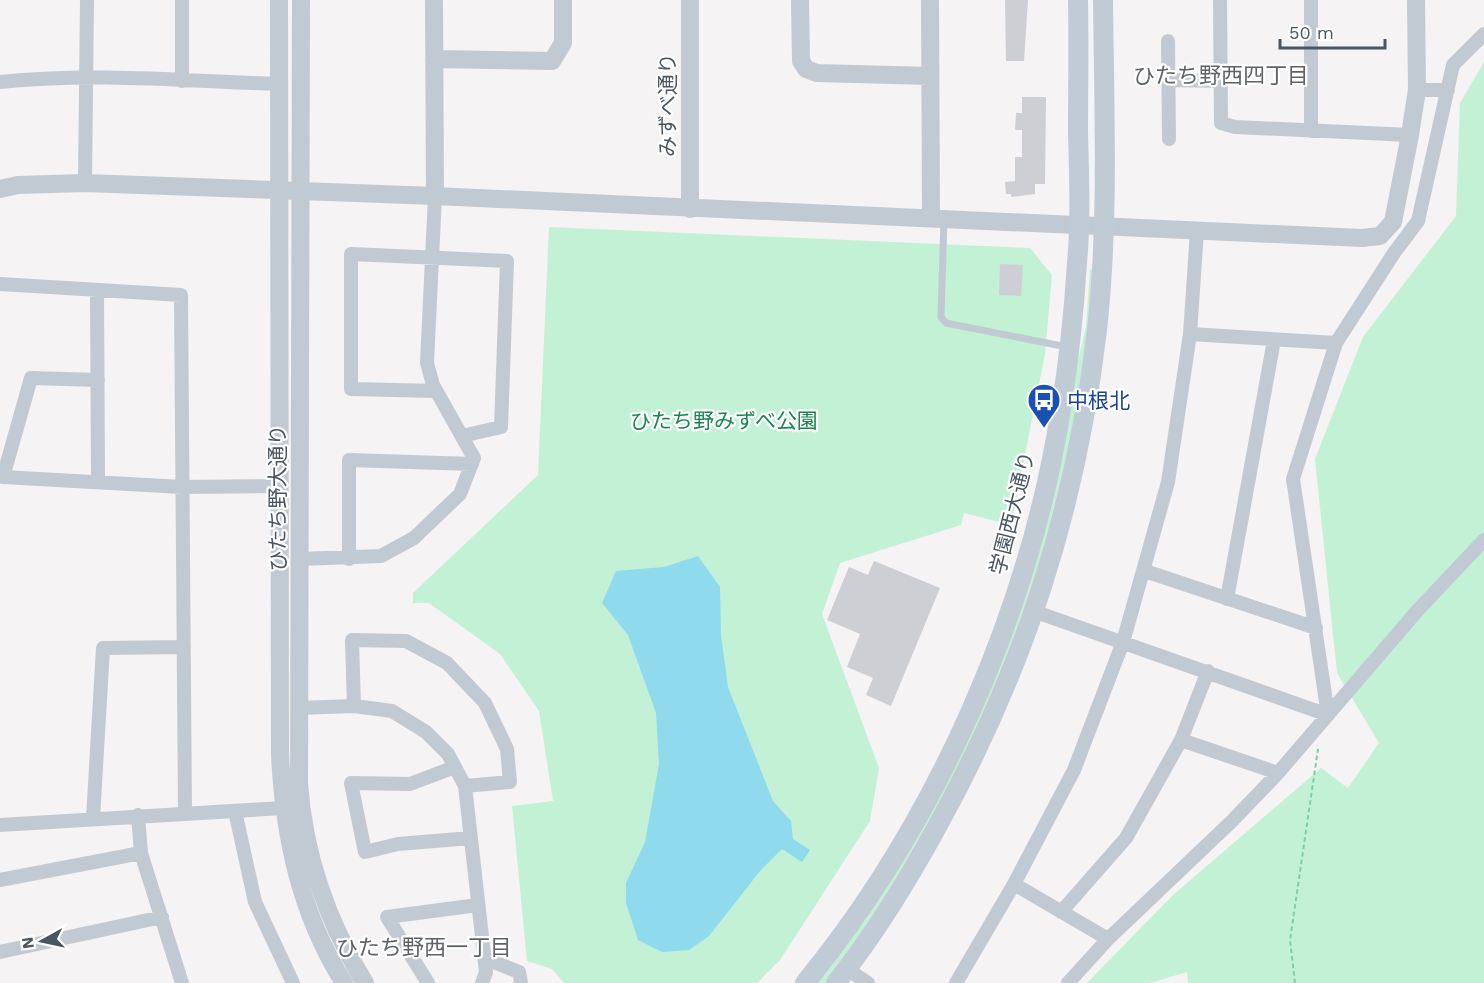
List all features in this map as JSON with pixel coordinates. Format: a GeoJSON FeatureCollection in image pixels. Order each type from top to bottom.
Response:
{"type":"FeatureCollection","features":[{"type":"Feature","properties":{"kind":"main road"},"geometry":{"type":"LineString","coordinates":[[1070,0],[1079,63]]}},
{"type":"Feature","properties":{"kind":"main road","name":"学園西大通り"},"geometry":{"type":"LineString","coordinates":[[805,983],[826,957],[892,859],[952,749],[991,662],[1013,603],[1043,498],[1061,410],[1070,347],[1079,225],[1078,0]]}},
{"type":"Feature","properties":{"kind":"main road"},"geometry":{"type":"LineString","coordinates":[[842,976],[913,871],[976,756],[1036,612],[1065,505],[1085,413],[1097,328],[1102,226],[1104,4]]}},
{"type":"Feature","properties":{"kind":"street"},"geometry":{"type":"LineString","coordinates":[[85,183],[87,0]]}},
{"type":"Feature","properties":{"kind":"street"},"geometry":{"type":"LineString","coordinates":[[182,81],[183,0]]}},
{"type":"Feature","properties":{"kind":"street","name":"ひたち野大通り"},"geometry":{"type":"LineString","coordinates":[[279,0],[280,755],[283,808],[292,861],[309,914],[344,983]]}},
{"type":"Feature","properties":{"kind":"street","name":"ひたち野大通り"},"geometry":{"type":"LineString","coordinates":[[301,0],[302,192],[298,708],[301,808],[311,859],[338,934],[365,983]]}},
{"type":"Feature","properties":{"kind":"street"},"geometry":{"type":"LineString","coordinates":[[299,559],[349,559],[381,556],[414,538],[460,494],[474,458],[436,391],[428,363],[435,196],[434,0]]}},
{"type":"Feature","properties":{"kind":"street"},"geometry":{"type":"LineString","coordinates":[[434,59],[552,61],[563,43],[563,0]]}},
{"type":"Feature","properties":{"kind":"street","name":"みずべ通り"},"geometry":{"type":"LineString","coordinates":[[690,0],[690,209]]}},
{"type":"Feature","properties":{"kind":"street"},"geometry":{"type":"LineString","coordinates":[[800,0],[801,62],[806,69],[817,73],[930,76]]}},
{"type":"Feature","properties":{"kind":"street"},"geometry":{"type":"LineString","coordinates":[[930,0],[930,76],[937,218]]}},
{"type":"Feature","properties":{"kind":"street"},"geometry":{"type":"LineString","coordinates":[[1220,0],[1221,123],[1235,127],[1410,135]]}},
{"type":"Feature","properties":{"kind":"street"},"geometry":{"type":"LineString","coordinates":[[1311,0],[1311,131]]}},
{"type":"Feature","properties":{"kind":"street"},"geometry":{"type":"LineString","coordinates":[[0,189],[18,185],[85,183],[435,196],[1362,238],[1380,236],[1394,222],[1417,90],[1416,0]]}},
{"type":"Feature","properties":{"kind":"street"},"geometry":{"type":"LineString","coordinates":[[1325,719],[1316,628],[1293,479],[1336,343],[1394,253],[1418,221],[1453,65],[1484,34]]}},
{"type":"Feature","properties":{"kind":"street"},"geometry":{"type":"LineString","coordinates":[[1168,41],[1169,139]]}},
{"type":"Feature","properties":{"kind":"street"},"geometry":{"type":"LineString","coordinates":[[0,82],[37,78],[87,78],[278,84]]}},
{"type":"Feature","properties":{"kind":"street"},"geometry":{"type":"LineString","coordinates":[[1168,80],[1221,81]]}},
{"type":"Feature","properties":{"kind":"street"},"geometry":{"type":"LineString","coordinates":[[1417,90],[1448,90]]}},
{"type":"Feature","properties":{"kind":"street"},"geometry":{"type":"LineString","coordinates":[[956,983],[1014,884],[1074,770],[1123,642],[1145,572],[1168,482],[1190,334],[1197,231]]}},
{"type":"Feature","properties":{"kind":"street"},"geometry":{"type":"LineString","coordinates":[[436,391],[351,389],[351,254],[507,261],[501,427],[462,436]]}},
{"type":"Feature","properties":{"kind":"street"},"geometry":{"type":"LineString","coordinates":[[0,284],[181,295],[185,813]]}},
{"type":"Feature","properties":{"kind":"street"},"geometry":{"type":"LineString","coordinates":[[97,290],[98,483]]}},
{"type":"Feature","properties":{"kind":"street"},"geometry":{"type":"LineString","coordinates":[[1190,334],[1336,343]]}},
{"type":"Feature","properties":{"kind":"street"},"geometry":{"type":"LineString","coordinates":[[1227,599],[1274,339]]}},
{"type":"Feature","properties":{"kind":"street"},"geometry":{"type":"LineString","coordinates":[[98,380],[31,378],[3,477],[182,487],[281,486]]}},
{"type":"Feature","properties":{"kind":"street"},"geometry":{"type":"LineString","coordinates":[[349,559],[349,460],[472,464]]}},
{"type":"Feature","properties":{"kind":"street"},"geometry":{"type":"LineString","coordinates":[[1068,983],[1108,939],[1232,821],[1278,773],[1417,611],[1484,540]]}},
{"type":"Feature","properties":{"kind":"street"},"geometry":{"type":"LineString","coordinates":[[1145,572],[1316,628]]}},
{"type":"Feature","properties":{"kind":"street"},"geometry":{"type":"LineString","coordinates":[[1036,612],[1208,671],[1325,719]]}},
{"type":"Feature","properties":{"kind":"street"},"geometry":{"type":"LineString","coordinates":[[354,706],[351,640],[406,640],[447,663],[485,703],[507,749],[510,782],[465,786]]}},
{"type":"Feature","properties":{"kind":"street"},"geometry":{"type":"LineString","coordinates":[[93,818],[103,648],[184,647]]}},
{"type":"Feature","properties":{"kind":"street"},"geometry":{"type":"LineString","coordinates":[[1061,912],[1126,838],[1181,740],[1208,671]]}},
{"type":"Feature","properties":{"kind":"street"},"geometry":{"type":"LineString","coordinates":[[298,708],[354,706],[392,711],[426,732],[448,754],[465,786],[486,972],[483,983]]}},
{"type":"Feature","properties":{"kind":"street"},"geometry":{"type":"LineString","coordinates":[[1181,740],[1278,773]]}},
{"type":"Feature","properties":{"kind":"street"},"geometry":{"type":"LineString","coordinates":[[455,767],[410,784],[351,783],[365,852],[398,844],[471,838]]}},
{"type":"Feature","properties":{"kind":"street"},"geometry":{"type":"LineString","coordinates":[[0,825],[283,808]]}},
{"type":"Feature","properties":{"kind":"street"},"geometry":{"type":"LineString","coordinates":[[235,811],[255,902],[292,983]]}},
{"type":"Feature","properties":{"kind":"street"},"geometry":{"type":"LineString","coordinates":[[138,815],[141,853],[182,983]]}},
{"type":"Feature","properties":{"kind":"street"},"geometry":{"type":"LineString","coordinates":[[0,880],[141,853]]}},
{"type":"Feature","properties":{"kind":"street"},"geometry":{"type":"LineString","coordinates":[[1014,884],[1108,939]]}},
{"type":"Feature","properties":{"kind":"street"},"geometry":{"type":"LineString","coordinates":[[428,983],[387,917],[478,905]]}},
{"type":"Feature","properties":{"kind":"street"},"geometry":{"type":"LineString","coordinates":[[0,952],[162,917]]}},
{"type":"Feature","properties":{"kind":"street"},"geometry":{"type":"LineString","coordinates":[[484,958],[519,972],[521,983]]}},
{"type":"Feature","properties":{"kind":"street"},"geometry":{"type":"LineString","coordinates":[[842,976],[868,983]]}},
{"type":"Feature","properties":{"kind":"lane"},"geometry":{"type":"LineString","coordinates":[[937,218],[941,317],[946,323],[1070,347]]}},
{"type":"Feature","properties":{"kind":"path"},"geometry":{"type":"LineString","coordinates":[[1295,983],[1290,940],[1325,719]]}},
{"type":"Feature","properties":{"kind":"green space"},"geometry":{"type":"Polygon","coordinates":[[[1484,62],[1484,983],[1188,983],[1187,972],[1150,983],[1087,983],[1173,895],[1321,768],[1348,788],[1379,743],[1337,673],[1315,459],[1363,337],[1456,216],[1460,103],[1484,62]]]}},
{"type":"Feature","properties":{"kind":"green space","name":"ひたち野みずべ公園"},"geometry":{"type":"Polygon","coordinates":[[[549,227],[1030,248],[1052,275],[1045,354],[1011,525],[964,513],[961,525],[840,563],[822,614],[879,768],[870,821],[780,960],[757,983],[564,983],[552,969],[527,961],[512,806],[553,801],[539,711],[500,654],[429,603],[413,603],[413,593],[538,475],[549,227]]]}},
{"type":"Feature","properties":{"kind":"green space"},"geometry":{"type":"Polygon","coordinates":[[[1093,268],[1083,385],[1070,464],[1028,611],[944,806],[845,959],[826,983],[813,983],[968,733],[1072,384],[1086,327],[1090,270],[1093,268]]]}},
{"type":"Feature","properties":{"kind":"water"},"geometry":{"type":"Polygon","coordinates":[[[698,556],[720,587],[721,635],[728,687],[773,801],[791,821],[793,839],[810,850],[802,862],[782,849],[760,871],[709,936],[689,950],[662,952],[638,940],[626,903],[626,883],[645,842],[659,764],[656,713],[628,635],[602,603],[616,571],[664,567],[698,556]]]}},
{"type":"Feature","properties":{"kind":"building"},"geometry":{"type":"Polygon","coordinates":[[[1005,0],[1028,0],[1024,61],[1006,61],[1005,0]]]}},
{"type":"Feature","properties":{"kind":"building"},"geometry":{"type":"Polygon","coordinates":[[[1022,97],[1046,97],[1045,184],[1035,184],[1035,194],[1011,197],[1011,194],[1006,194],[1005,182],[1015,181],[1015,157],[1022,157],[1022,130],[1015,130],[1016,113],[1022,113],[1022,97]]]}},
{"type":"Feature","properties":{"kind":"building"},"geometry":{"type":"Polygon","coordinates":[[[1000,264],[1023,265],[1021,296],[999,295],[1000,264]]]}},
{"type":"Feature","properties":{"kind":"building"},"geometry":{"type":"Polygon","coordinates":[[[874,561],[940,588],[891,706],[866,695],[873,678],[847,667],[860,634],[827,620],[849,567],[868,575],[874,561]]]}},
{"type":"Feature","properties":{"kind":"place","name":"中根北"},"geometry":{"type":"Point","coordinates":[1044,429]}},
{"type":"Feature","properties":{"kind":"district","name":"ひたち野西四丁目"},"geometry":{"type":"Point","coordinates":[1221,75]}},
{"type":"Feature","properties":{"kind":"district","name":"ひたち野西一丁目"},"geometry":{"type":"Point","coordinates":[424,947]}}]}
